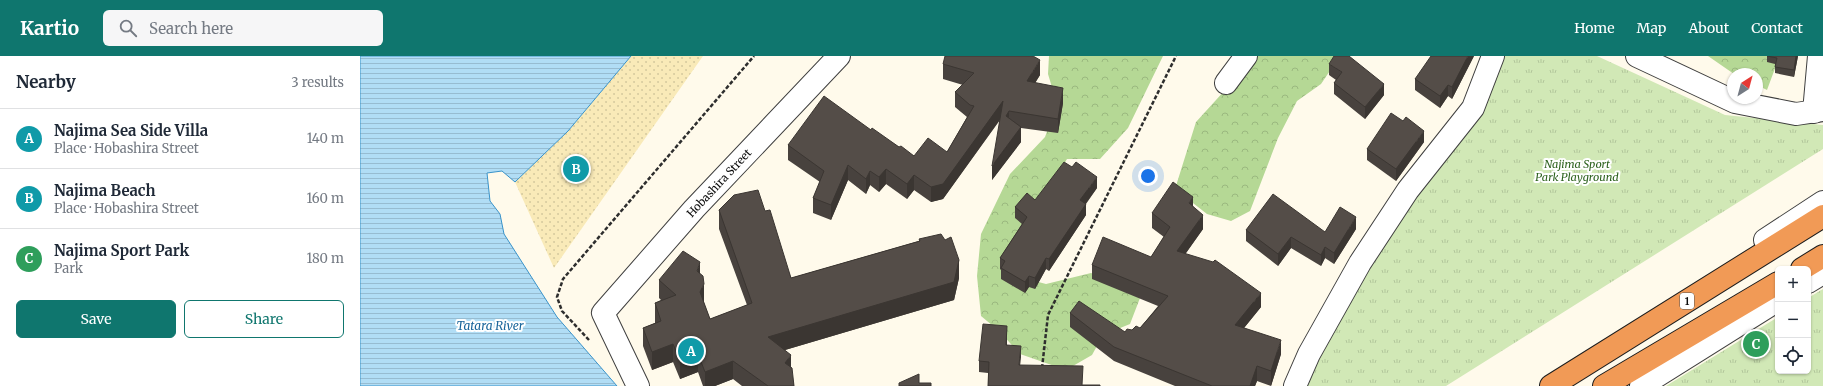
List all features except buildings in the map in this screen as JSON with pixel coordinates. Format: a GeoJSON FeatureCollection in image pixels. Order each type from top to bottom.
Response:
{"type":"FeatureCollection","features":[{"type":"Feature","properties":{"kind":"highway","name":"1"},"geometry":{"type":"LineString","coordinates":[[1551,386],[1823,216]]}},
{"type":"Feature","properties":{"kind":"highway"},"geometry":{"type":"LineString","coordinates":[[1807,266],[1823,256]]}},
{"type":"Feature","properties":{"kind":"highway"},"geometry":{"type":"LineString","coordinates":[[1604,386],[1775,285]]}},
{"type":"Feature","properties":{"kind":"street","name":"Hobashira Street"},"geometry":{"type":"LineString","coordinates":[[638,386],[604,313],[694,209],[839,56]]}},
{"type":"Feature","properties":{"kind":"street"},"geometry":{"type":"LineString","coordinates":[[1226,83],[1246,56]]}},
{"type":"Feature","properties":{"kind":"street"},"geometry":{"type":"LineString","coordinates":[[1294,386],[1309,354],[1360,263],[1408,190],[1473,108],[1493,56]]}},
{"type":"Feature","properties":{"kind":"street"},"geometry":{"type":"LineString","coordinates":[[1637,56],[1735,102],[1796,114],[1819,111],[1819,56]]}},
{"type":"Feature","properties":{"kind":"street"},"geometry":{"type":"LineString","coordinates":[[1541,386],[1594,354],[1823,202]]}},
{"type":"Feature","properties":{"kind":"street"},"geometry":{"type":"LineString","coordinates":[[1811,280],[1823,273]]}},
{"type":"Feature","properties":{"kind":"street"},"geometry":{"type":"LineString","coordinates":[[1641,386],[1775,302]]}},
{"type":"Feature","properties":{"kind":"path"},"geometry":{"type":"LineString","coordinates":[[592,343],[562,311],[557,297],[563,279],[754,56]]}},
{"type":"Feature","properties":{"kind":"path"},"geometry":{"type":"LineString","coordinates":[[1042,374],[1048,315],[1176,56]]}},
{"type":"Feature","properties":{"kind":"green space"},"geometry":{"type":"Polygon","coordinates":[[[1049,56],[1163,56],[1128,128],[1100,159],[1067,159],[1042,200],[1016,276],[1046,284],[1091,273],[1107,279],[1140,298],[1130,324],[1103,335],[1092,355],[1066,370],[1020,354],[999,331],[981,316],[977,276],[981,234],[1010,174],[1045,137],[1057,104],[1048,74],[1049,56]]]}},
{"type":"Feature","properties":{"kind":"green space"},"geometry":{"type":"Polygon","coordinates":[[[1256,56],[1340,56],[1321,84],[1297,101],[1278,138],[1250,211],[1231,221],[1207,214],[1175,189],[1196,122],[1256,56]]]}},
{"type":"Feature","properties":{"kind":"green space","name":"Najima Sport Park Playground"},"geometry":{"type":"Polygon","coordinates":[[[1502,56],[1597,56],[1725,115],[1823,125],[1823,149],[1446,386],[1300,386],[1312,359],[1502,56]]]}},
{"type":"Feature","properties":{"kind":"green space"},"geometry":{"type":"Polygon","coordinates":[[[1708,56],[1775,56],[1777,63],[1767,90],[1763,88],[1763,68],[1727,69],[1708,56]]]}},
{"type":"Feature","properties":{"kind":"green space"},"geometry":{"type":"Polygon","coordinates":[[[1823,289],[1823,386],[1666,386],[1775,319],[1775,374],[1811,374],[1811,296],[1823,289]]]}},
{"type":"Feature","properties":{"kind":"sand"},"geometry":{"type":"Polygon","coordinates":[[[631,56],[703,56],[554,268],[515,182],[568,131],[631,56]]]}},
{"type":"Feature","properties":{"kind":"water","name":"Tatara River"},"geometry":{"type":"Polygon","coordinates":[[[360,56],[631,56],[568,131],[515,182],[502,171],[487,173],[490,201],[500,214],[504,234],[557,317],[617,386],[360,386],[360,56]]]}},
{"type":"Feature","properties":{"kind":"place","name":"Najima Beach"},"geometry":{"type":"Point","coordinates":[576,169]}},
{"type":"Feature","properties":{"kind":"place","name":"Najima Sport Park"},"geometry":{"type":"Point","coordinates":[1756,344]}},
{"type":"Feature","properties":{"kind":"place","name":"Najima Sea Side Villa"},"geometry":{"type":"Point","coordinates":[691,351]}}]}
